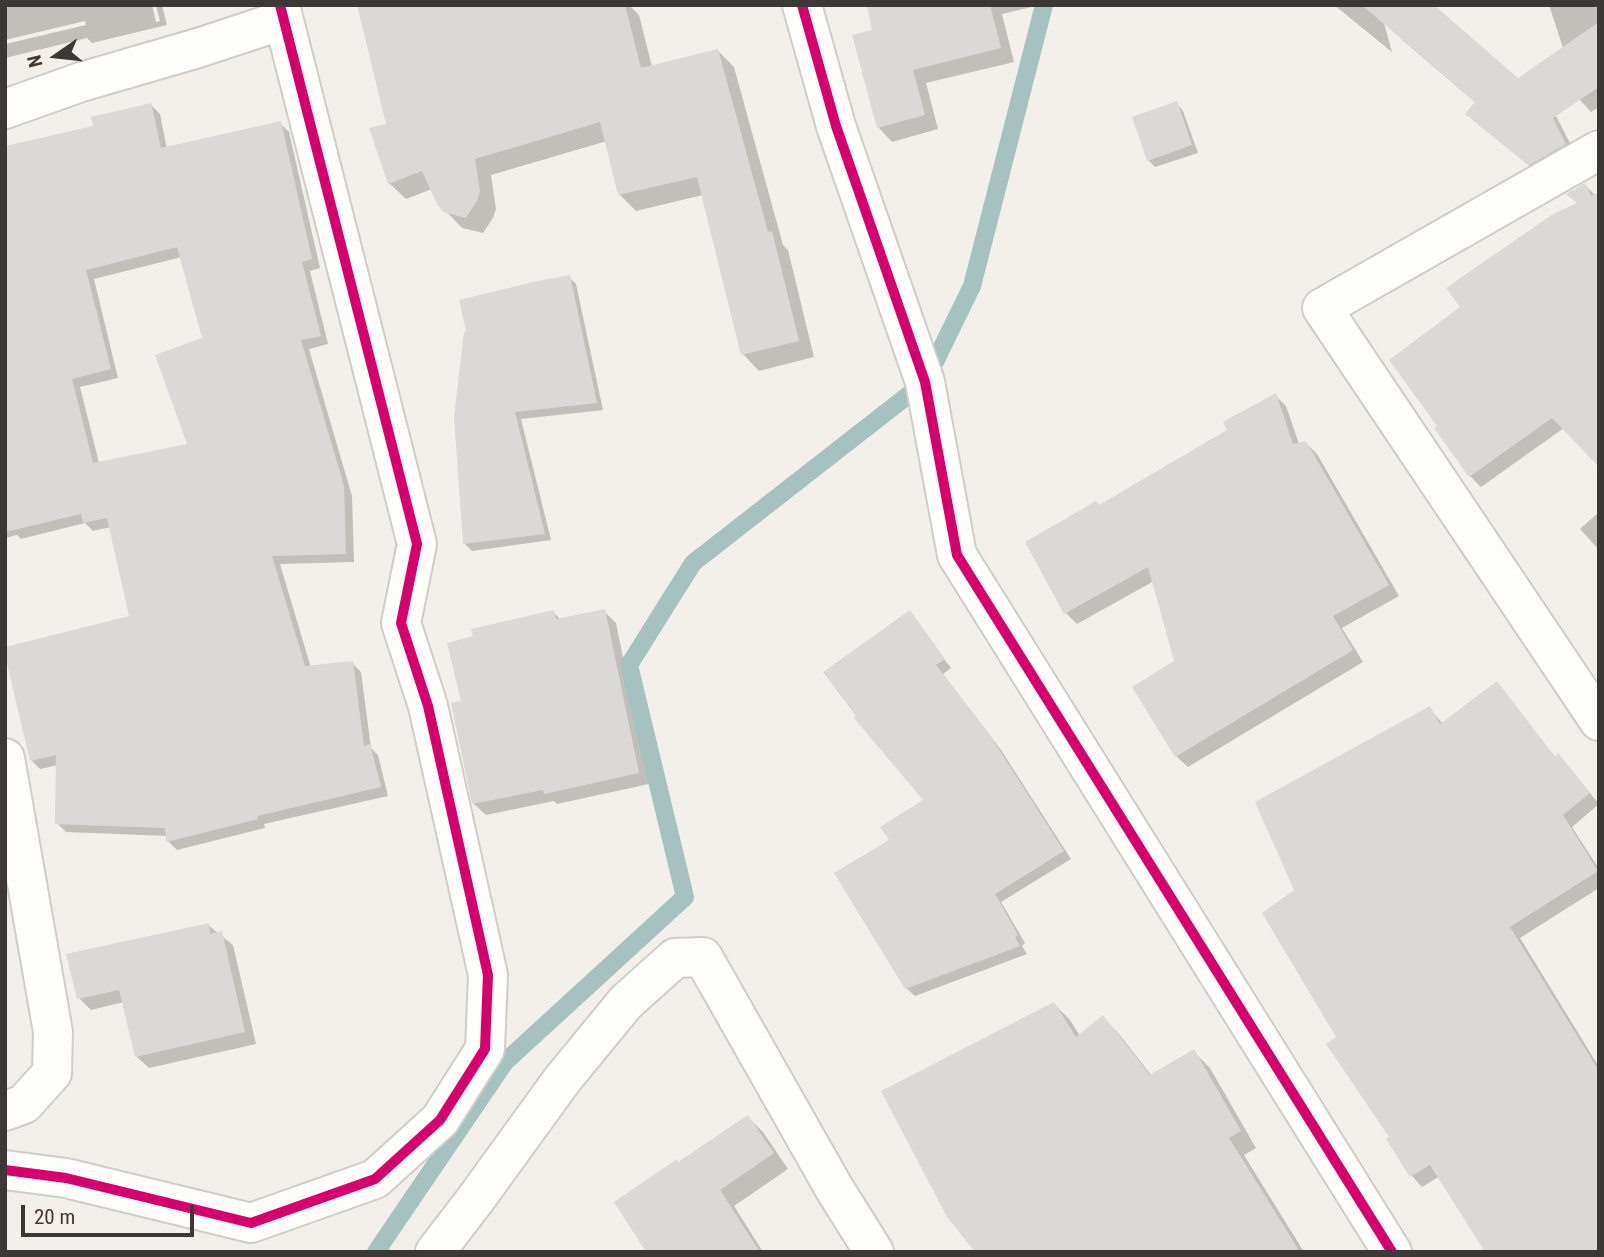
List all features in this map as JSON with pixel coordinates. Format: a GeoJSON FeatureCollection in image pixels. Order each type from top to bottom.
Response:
{"type":"FeatureCollection","features":[{"type":"Feature","properties":{"kind":"street"},"geometry":{"type":"LineString","coordinates":[[803,5],[836,126],[925,382],[957,555],[1392,1252]]}},
{"type":"Feature","properties":{"kind":"street"},"geometry":{"type":"LineString","coordinates":[[5,109],[81,82],[198,48],[282,12],[417,544],[401,623],[428,706],[488,975],[485,1049],[440,1120],[375,1179],[251,1223],[66,1178],[5,1170]]}},
{"type":"Feature","properties":{"kind":"street"},"geometry":{"type":"LineString","coordinates":[[1599,150],[1322,308],[1599,721]]}},
{"type":"Feature","properties":{"kind":"street"},"geometry":{"type":"LineString","coordinates":[[5,758],[53,1032],[52,1073],[24,1104],[5,1111]]}},
{"type":"Feature","properties":{"kind":"street"},"geometry":{"type":"LineString","coordinates":[[435,1252],[562,1080],[626,1002],[675,958],[704,957],[834,1188],[874,1252]]}},
{"type":"Feature","properties":{"kind":"building"},"geometry":{"type":"Polygon","coordinates":[[[357,5],[625,5],[641,68],[718,49],[768,232],[772,231],[799,341],[741,355],[697,177],[618,195],[600,122],[475,159],[480,192],[466,218],[443,212],[422,171],[388,184],[369,128],[386,124],[357,5]]]}},
{"type":"Feature","properties":{"kind":"building"},"geometry":{"type":"Polygon","coordinates":[[[867,5],[990,5],[1001,48],[913,70],[925,115],[877,128],[852,35],[872,30],[867,5]]]}},
{"type":"Feature","properties":{"kind":"building"},"geometry":{"type":"Polygon","coordinates":[[[1362,5],[1434,5],[1518,78],[1599,22],[1599,87],[1553,118],[1566,144],[1529,165],[1465,114],[1475,102],[1362,5]]]}},
{"type":"Feature","properties":{"kind":"building"},"geometry":{"type":"Polygon","coordinates":[[[1177,101],[1192,145],[1147,161],[1132,117],[1177,101]]]}},
{"type":"Feature","properties":{"kind":"building"},"geometry":{"type":"Polygon","coordinates":[[[151,103],[161,148],[281,121],[312,259],[302,262],[321,336],[301,340],[344,486],[346,554],[272,556],[305,666],[353,661],[364,746],[370,744],[381,787],[257,816],[258,819],[166,842],[165,828],[55,824],[56,755],[30,761],[5,647],[129,616],[107,518],[83,523],[81,514],[5,532],[5,146],[93,126],[91,117],[151,103]],[[177,247],[86,270],[111,369],[72,379],[93,463],[187,444],[155,355],[202,338],[177,247]]]}},
{"type":"Feature","properties":{"kind":"building"},"geometry":{"type":"Polygon","coordinates":[[[1585,183],[1591,196],[1599,192],[1599,467],[1552,418],[1469,477],[1434,428],[1437,426],[1389,360],[1460,307],[1446,288],[1553,214],[1577,203],[1566,194],[1585,183]]]}},
{"type":"Feature","properties":{"kind":"building"},"geometry":{"type":"Polygon","coordinates":[[[570,275],[597,403],[515,412],[545,534],[463,544],[454,417],[466,331],[459,300],[570,275]]]}},
{"type":"Feature","properties":{"kind":"building"},"geometry":{"type":"Polygon","coordinates":[[[1276,393],[1293,444],[1306,441],[1389,585],[1333,616],[1353,650],[1175,757],[1132,687],[1174,661],[1148,567],[1064,614],[1025,542],[1096,501],[1099,505],[1227,430],[1223,422],[1276,393]]]}},
{"type":"Feature","properties":{"kind":"building"},"geometry":{"type":"Polygon","coordinates":[[[605,609],[639,773],[544,794],[543,790],[472,804],[451,703],[461,701],[447,643],[473,636],[471,629],[554,610],[556,619],[605,609]]]}},
{"type":"Feature","properties":{"kind":"building"},"geometry":{"type":"Polygon","coordinates":[[[910,610],[945,659],[936,665],[993,740],[1064,851],[995,894],[1018,935],[1015,937],[1020,946],[905,989],[834,873],[889,840],[880,827],[923,800],[854,718],[856,716],[823,672],[910,610]]]}},
{"type":"Feature","properties":{"kind":"building"},"geometry":{"type":"Polygon","coordinates":[[[1497,681],[1555,757],[1558,753],[1590,793],[1563,815],[1598,871],[1510,927],[1599,1071],[1599,1252],[1485,1252],[1430,1165],[1410,1177],[1386,1139],[1389,1137],[1326,1044],[1336,1037],[1262,913],[1294,890],[1255,802],[1430,706],[1440,724],[1497,681]]]}},
{"type":"Feature","properties":{"kind":"building"},"geometry":{"type":"Polygon","coordinates":[[[209,923],[210,934],[222,931],[245,1032],[135,1057],[119,990],[77,999],[66,954],[209,923]]]}},
{"type":"Feature","properties":{"kind":"building"},"geometry":{"type":"Polygon","coordinates":[[[1054,1002],[1076,1037],[1103,1015],[1150,1075],[1194,1049],[1241,1131],[1229,1138],[1300,1252],[975,1252],[947,1217],[881,1091],[1054,1002]]]}},
{"type":"Feature","properties":{"kind":"building"},"geometry":{"type":"Polygon","coordinates":[[[748,1115],[774,1153],[720,1190],[760,1252],[646,1252],[614,1202],[748,1115]]]}},
{"type":"Feature","properties":{"kind":"waterway"},"geometry":{"type":"LineString","coordinates":[[376,1252],[505,1062],[685,897],[629,665],[693,563],[925,382],[972,286],[1044,5]]}},
{"type":"Feature","properties":{"kind":"cycle path"},"geometry":{"type":"LineString","coordinates":[[5,1170],[66,1178],[251,1223],[375,1179],[440,1120],[485,1049],[488,975],[428,706],[401,623],[417,544],[280,5]]}},
{"type":"Feature","properties":{"kind":"cycle path"},"geometry":{"type":"LineString","coordinates":[[802,5],[836,126],[925,382],[957,555],[1392,1252]]}}]}
